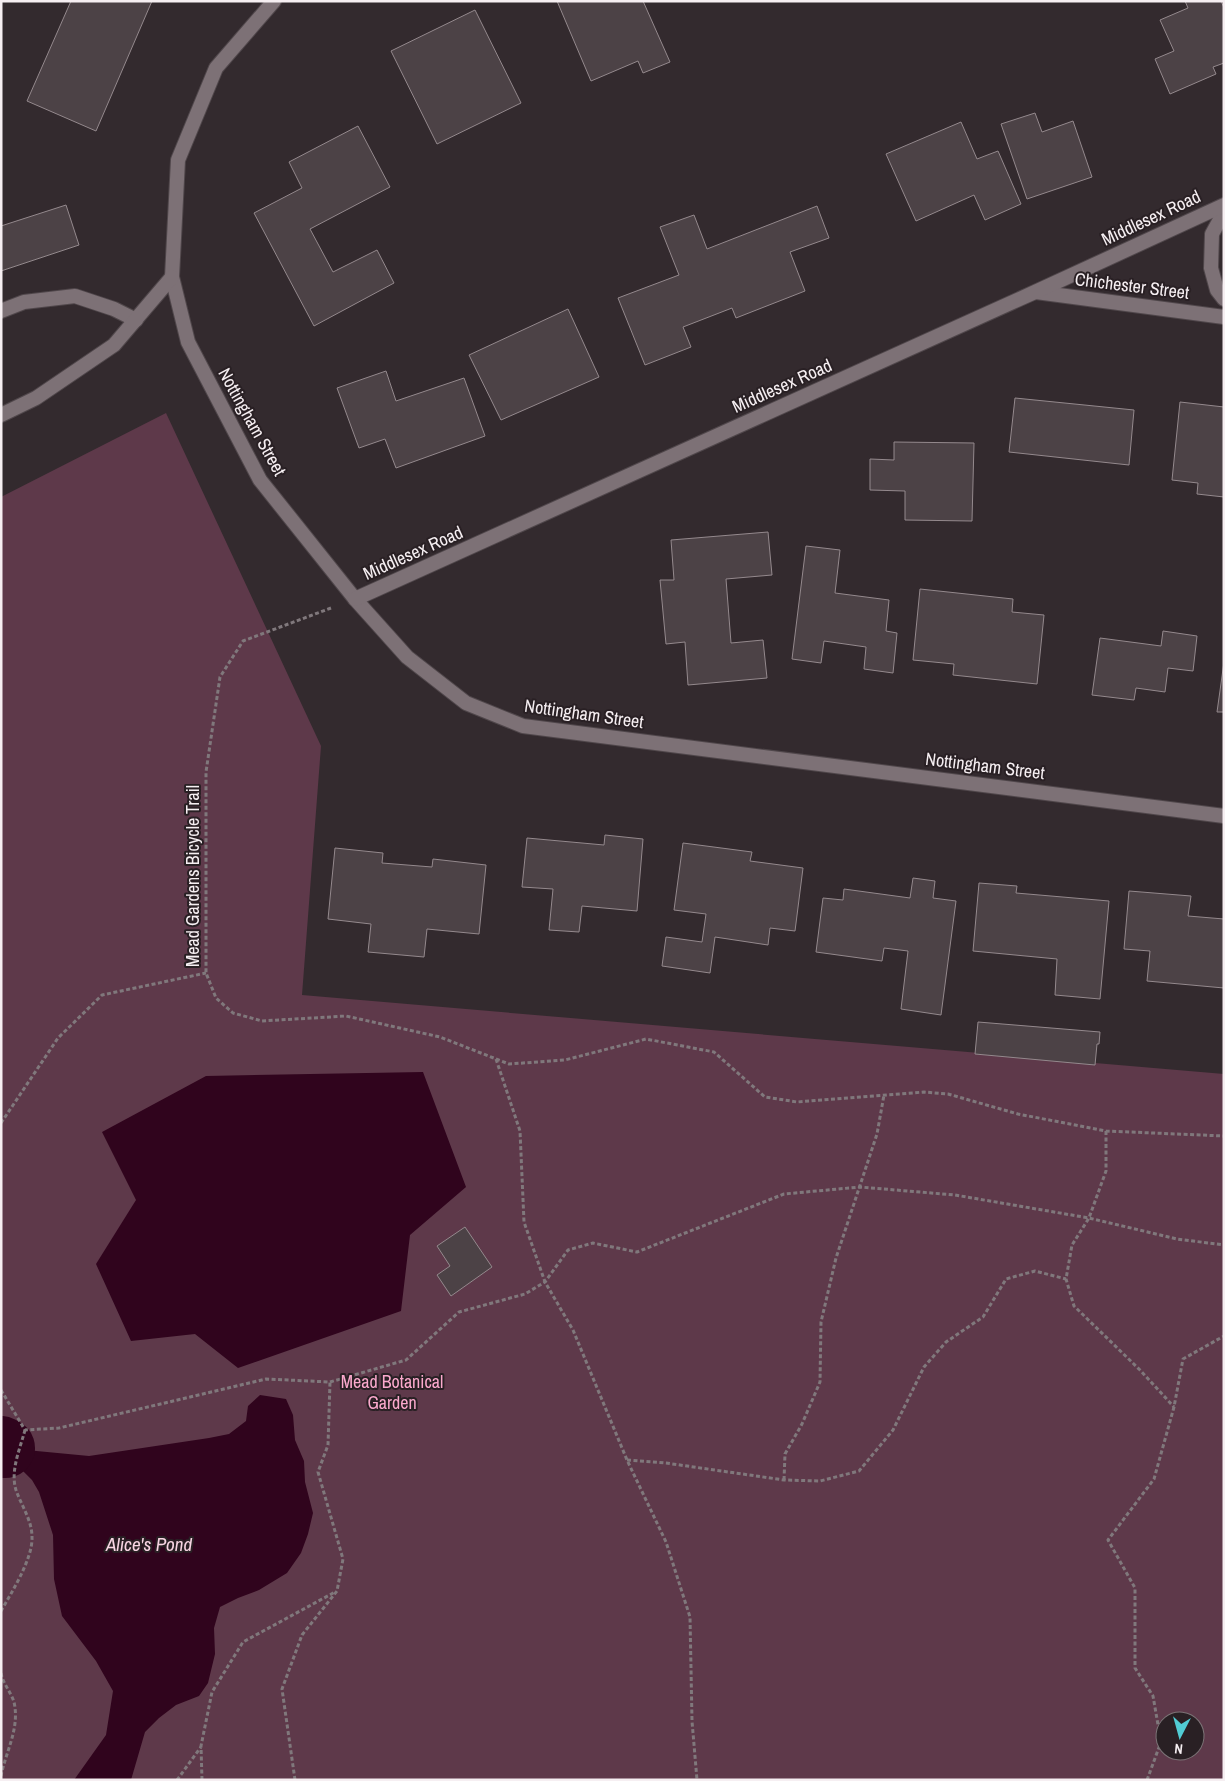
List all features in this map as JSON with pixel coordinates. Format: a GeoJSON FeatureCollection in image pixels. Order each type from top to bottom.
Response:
{"type":"FeatureCollection","features":[{"type":"Feature","properties":{"kind":"street","name":"Nottingham Street"},"geometry":{"type":"LineString","coordinates":[[274,1],[216,68],[178,160],[172,278],[188,342],[260,480],[355,599],[406,658],[466,703],[523,726],[1224,816]]}},
{"type":"Feature","properties":{"kind":"street","name":"Middlesex Road"},"geometry":{"type":"LineString","coordinates":[[355,599],[1036,292],[1224,205]]}},
{"type":"Feature","properties":{"kind":"street"},"geometry":{"type":"LineString","coordinates":[[1224,212],[1212,234],[1210,268],[1217,290],[1224,299]]}},
{"type":"Feature","properties":{"kind":"street"},"geometry":{"type":"LineString","coordinates":[[1,415],[36,398],[114,345],[172,278]]}},
{"type":"Feature","properties":{"kind":"street","name":"Chichester Street"},"geometry":{"type":"LineString","coordinates":[[1036,292],[1224,317]]}},
{"type":"Feature","properties":{"kind":"street"},"geometry":{"type":"LineString","coordinates":[[1,312],[24,302],[75,296],[114,309],[136,320]]}},
{"type":"Feature","properties":{"kind":"path","name":"Mead Gardens Bicycle Trail"},"geometry":{"type":"LineString","coordinates":[[355,599],[243,641],[220,677],[206,772],[206,973],[216,998],[233,1013],[262,1021],[346,1016],[440,1037],[509,1064],[565,1060],[646,1039],[714,1052],[765,1096],[797,1102],[924,1092],[948,1094],[1018,1114],[1106,1131],[1224,1136]]}},
{"type":"Feature","properties":{"kind":"path"},"geometry":{"type":"LineString","coordinates":[[1,1123],[58,1038],[102,995],[206,973]]}},
{"type":"Feature","properties":{"kind":"path"},"geometry":{"type":"LineString","coordinates":[[496,1059],[520,1131],[524,1222],[545,1282],[573,1330],[628,1460],[666,1542],[690,1617],[692,1721],[697,1780]]}},
{"type":"Feature","properties":{"kind":"path"},"geometry":{"type":"LineString","coordinates":[[784,1480],[786,1454],[802,1424],[820,1382],[821,1322],[836,1258],[877,1134],[884,1095]]}},
{"type":"Feature","properties":{"kind":"path"},"geometry":{"type":"LineString","coordinates":[[1106,1131],[1106,1171],[1089,1218],[1072,1245],[1066,1279],[1074,1306],[1140,1370],[1174,1407]]}},
{"type":"Feature","properties":{"kind":"path"},"geometry":{"type":"LineString","coordinates":[[25,1430],[59,1428],[266,1379],[330,1382],[406,1360],[459,1312],[525,1294],[545,1282],[568,1250],[592,1243],[637,1252],[784,1194],[860,1187],[955,1195],[1089,1218],[1177,1239],[1224,1245]]}},
{"type":"Feature","properties":{"kind":"path"},"geometry":{"type":"LineString","coordinates":[[628,1460],[666,1463],[784,1480],[820,1481],[859,1471],[893,1430],[924,1367],[946,1342],[983,1317],[1006,1279],[1034,1271],[1066,1279]]}},
{"type":"Feature","properties":{"kind":"path"},"geometry":{"type":"LineString","coordinates":[[1147,1780],[1162,1742],[1153,1696],[1135,1668],[1135,1588],[1108,1540],[1154,1479],[1174,1407],[1183,1359],[1224,1336]]}},
{"type":"Feature","properties":{"kind":"path"},"geometry":{"type":"LineString","coordinates":[[295,1780],[282,1689],[302,1635],[337,1591],[343,1559],[318,1472],[328,1445],[330,1382]]}},
{"type":"Feature","properties":{"kind":"path"},"geometry":{"type":"LineString","coordinates":[[1,1390],[25,1430],[14,1474],[15,1488],[28,1518],[32,1538],[27,1561],[1,1611]]}},
{"type":"Feature","properties":{"kind":"path"},"geometry":{"type":"LineString","coordinates":[[202,1780],[202,1746],[212,1692],[243,1642],[337,1591]]}},
{"type":"Feature","properties":{"kind":"path"},"geometry":{"type":"LineString","coordinates":[[1,1673],[14,1702],[15,1730],[1,1776]]}},
{"type":"Feature","properties":{"kind":"path"},"geometry":{"type":"LineString","coordinates":[[177,1780],[202,1746]]}},
{"type":"Feature","properties":{"kind":"green space","name":"Mead Botanical Garden"},"geometry":{"type":"Polygon","coordinates":[[[166,413],[321,746],[302,995],[1224,1074],[1224,1780],[1,1780],[1,497],[166,413]]]}},
{"type":"Feature","properties":{"kind":"water"},"geometry":{"type":"Polygon","coordinates":[[[423,1072],[466,1187],[410,1235],[401,1311],[238,1368],[195,1334],[131,1341],[96,1264],[136,1200],[102,1132],[206,1076],[423,1072]]]}},
{"type":"Feature","properties":{"kind":"water","name":"Alice's Pond"},"geometry":{"type":"Polygon","coordinates":[[[260,1395],[286,1399],[293,1415],[295,1440],[304,1461],[305,1482],[313,1513],[301,1553],[287,1573],[259,1590],[220,1607],[214,1628],[215,1654],[208,1683],[199,1696],[176,1705],[145,1732],[131,1780],[74,1780],[106,1735],[113,1691],[96,1661],[62,1616],[54,1579],[53,1535],[39,1492],[32,1480],[22,1470],[8,1461],[5,1448],[89,1456],[229,1434],[246,1421],[248,1406],[260,1395]]]}},
{"type":"Feature","properties":{"kind":"building"},"geometry":{"type":"Polygon","coordinates":[[[71,1],[152,1],[96,131],[27,101],[71,1]]]}},
{"type":"Feature","properties":{"kind":"building"},"geometry":{"type":"Polygon","coordinates":[[[557,1],[643,1],[670,62],[643,73],[638,61],[591,81],[557,1]]]}},
{"type":"Feature","properties":{"kind":"building"},"geometry":{"type":"Polygon","coordinates":[[[1185,1],[1221,1],[1224,8],[1224,63],[1213,67],[1216,74],[1170,94],[1155,59],[1174,51],[1160,20],[1188,8],[1185,1]]]}},
{"type":"Feature","properties":{"kind":"building"},"geometry":{"type":"Polygon","coordinates":[[[475,10],[521,103],[437,144],[391,51],[475,10]]]}},
{"type":"Feature","properties":{"kind":"building"},"geometry":{"type":"Polygon","coordinates":[[[1035,113],[1042,132],[1073,121],[1092,177],[1027,199],[1001,124],[1035,113]]]}},
{"type":"Feature","properties":{"kind":"building"},"geometry":{"type":"Polygon","coordinates":[[[961,122],[977,159],[998,151],[1021,204],[985,220],[974,195],[916,221],[886,154],[961,122]]]}},
{"type":"Feature","properties":{"kind":"building"},"geometry":{"type":"Polygon","coordinates":[[[358,126],[390,187],[310,229],[333,272],[377,250],[394,283],[314,326],[254,213],[302,188],[289,162],[358,126]]]}},
{"type":"Feature","properties":{"kind":"building"},"geometry":{"type":"Polygon","coordinates":[[[66,205],[79,245],[1,271],[1,226],[66,205]]]}},
{"type":"Feature","properties":{"kind":"building"},"geometry":{"type":"Polygon","coordinates":[[[817,206],[829,238],[790,252],[805,291],[736,318],[732,308],[683,327],[691,347],[645,365],[618,298],[679,275],[660,227],[694,215],[707,249],[817,206]]]}},
{"type":"Feature","properties":{"kind":"building"},"geometry":{"type":"Polygon","coordinates":[[[568,309],[599,377],[501,420],[469,355],[568,309]]]}},
{"type":"Feature","properties":{"kind":"building"},"geometry":{"type":"Polygon","coordinates":[[[386,371],[396,401],[464,378],[485,436],[396,468],[385,439],[359,448],[337,388],[386,371]]]}},
{"type":"Feature","properties":{"kind":"building"},"geometry":{"type":"Polygon","coordinates":[[[1015,398],[1134,410],[1129,465],[1009,452],[1015,398]]]}},
{"type":"Feature","properties":{"kind":"building"},"geometry":{"type":"Polygon","coordinates":[[[1180,402],[1224,407],[1224,497],[1197,494],[1198,483],[1172,480],[1180,402]]]}},
{"type":"Feature","properties":{"kind":"building"},"geometry":{"type":"Polygon","coordinates":[[[894,442],[974,443],[972,521],[905,520],[905,491],[870,490],[870,459],[894,460],[894,442]]]}},
{"type":"Feature","properties":{"kind":"building"},"geometry":{"type":"Polygon","coordinates":[[[768,532],[772,575],[726,579],[731,643],[763,640],[767,678],[688,685],[685,642],[666,644],[660,580],[674,580],[671,540],[768,532]]]}},
{"type":"Feature","properties":{"kind":"building"},"geometry":{"type":"Polygon","coordinates":[[[806,546],[840,550],[835,593],[889,600],[886,631],[897,633],[893,673],[864,669],[866,647],[824,641],[821,663],[792,659],[806,546]]]}},
{"type":"Feature","properties":{"kind":"building"},"geometry":{"type":"Polygon","coordinates":[[[920,589],[1013,599],[1012,612],[1044,615],[1037,684],[953,675],[954,664],[913,660],[920,589]]]}},
{"type":"Feature","properties":{"kind":"building"},"geometry":{"type":"Polygon","coordinates":[[[1163,631],[1197,636],[1193,671],[1168,668],[1165,692],[1136,688],[1134,700],[1092,695],[1100,638],[1161,646],[1163,631]]]}},
{"type":"Feature","properties":{"kind":"building"},"geometry":{"type":"Polygon","coordinates":[[[1224,662],[1224,712],[1217,712],[1224,662]]]}},
{"type":"Feature","properties":{"kind":"building"},"geometry":{"type":"Polygon","coordinates":[[[605,835],[643,839],[637,911],[582,906],[579,932],[549,930],[553,889],[522,887],[527,838],[604,845],[605,835]]]}},
{"type":"Feature","properties":{"kind":"building"},"geometry":{"type":"Polygon","coordinates":[[[683,843],[752,852],[750,861],[803,868],[795,931],[770,928],[768,945],[715,937],[710,973],[662,966],[666,937],[702,942],[706,914],[674,910],[683,843]]]}},
{"type":"Feature","properties":{"kind":"building"},"geometry":{"type":"Polygon","coordinates":[[[335,848],[383,853],[382,863],[432,867],[433,859],[486,865],[479,934],[427,929],[424,957],[368,952],[371,924],[328,919],[335,848]]]}},
{"type":"Feature","properties":{"kind":"building"},"geometry":{"type":"Polygon","coordinates":[[[913,878],[935,881],[933,898],[956,901],[941,1015],[901,1009],[908,951],[884,948],[882,961],[816,952],[823,898],[843,900],[844,889],[910,898],[913,878]]]}},
{"type":"Feature","properties":{"kind":"building"},"geometry":{"type":"Polygon","coordinates":[[[979,883],[1017,886],[1016,893],[1109,901],[1100,999],[1055,995],[1057,959],[973,951],[979,883]]]}},
{"type":"Feature","properties":{"kind":"building"},"geometry":{"type":"Polygon","coordinates":[[[1129,891],[1191,896],[1188,916],[1224,919],[1224,988],[1147,981],[1150,951],[1124,949],[1129,891]]]}},
{"type":"Feature","properties":{"kind":"building"},"geometry":{"type":"Polygon","coordinates":[[[978,1022],[1100,1032],[1095,1065],[975,1054],[978,1022]]]}},
{"type":"Feature","properties":{"kind":"building"},"geometry":{"type":"Polygon","coordinates":[[[465,1227],[492,1267],[451,1296],[437,1275],[450,1266],[437,1246],[465,1227]]]}},
{"type":"Feature","properties":{"kind":"waterway"},"geometry":{"type":"LineString","coordinates":[[1,1446],[5,1448]]}}]}
